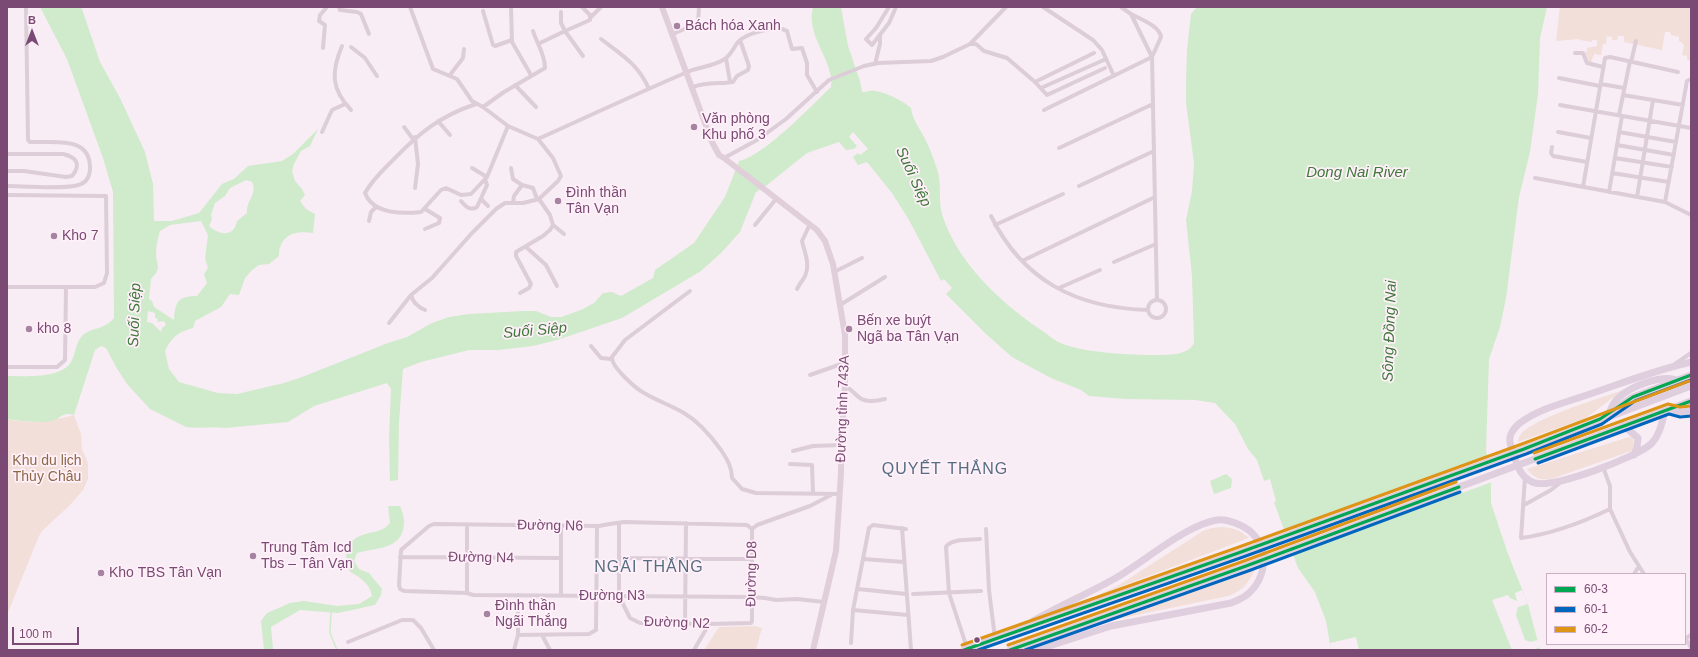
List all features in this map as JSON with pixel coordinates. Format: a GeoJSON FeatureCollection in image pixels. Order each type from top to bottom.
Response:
{"type":"FeatureCollection","features":[{"type":"Feature","properties":{"kind":"highway"},"geometry":{"type":"LineString","coordinates":[[1667,410],[1656,437],[1651,444],[1634,455],[1563,481],[1534,483],[1525,477],[1518,468],[1510,444],[1512,432],[1520,423],[1541,412],[1563,403],[1671,367],[1691,362]]}},
{"type":"Feature","properties":{"kind":"highway"},"geometry":{"type":"LineString","coordinates":[[1600,419],[1609,413],[1616,401],[1630,389],[1656,380],[1666,378],[1677,380],[1691,375]]}},
{"type":"Feature","properties":{"kind":"highway"},"geometry":{"type":"LineString","coordinates":[[965,649],[1241,552],[1524,449],[1600,419],[1691,386]]}},
{"type":"Feature","properties":{"kind":"highway"},"geometry":{"type":"LineString","coordinates":[[1010,650],[1040,638],[1246,566],[1691,401]]}},
{"type":"Feature","properties":{"kind":"highway"},"geometry":{"type":"LineString","coordinates":[[1667,410],[1680,412],[1691,411]]}},
{"type":"Feature","properties":{"kind":"highway"},"geometry":{"type":"LineString","coordinates":[[1623,425],[1638,438],[1634,455]]}},
{"type":"Feature","properties":{"kind":"highway"},"geometry":{"type":"LineString","coordinates":[[1019,629],[1115,579],[1176,539],[1199,526],[1218,520],[1235,523],[1251,531],[1257,537],[1262,546],[1264,566],[1261,576],[1251,592],[1243,598],[1231,603],[1111,626],[1037,650]]}},
{"type":"Feature","properties":{"kind":"highway"},"geometry":{"type":"LineString","coordinates":[[1031,650],[1040,638]]}},
{"type":"Feature","properties":{"kind":"main road","name":"Đường tỉnh 743A"},"geometry":{"type":"LineString","coordinates":[[662,7],[693,87],[712,142],[720,155],[769,195],[817,230],[825,241],[834,272],[845,335],[845,386],[841,445],[840,494],[836,551],[813,650]]}},
{"type":"Feature","properties":{"kind":"street"},"geometry":{"type":"LineString","coordinates":[[7,186],[70,187],[81,185],[86,181],[90,173],[88,155],[84,149],[77,144],[30,142],[28,140],[26,7]]}},
{"type":"Feature","properties":{"kind":"street"},"geometry":{"type":"LineString","coordinates":[[323,48],[325,25],[319,21],[319,18],[327,7]]}},
{"type":"Feature","properties":{"kind":"street"},"geometry":{"type":"LineString","coordinates":[[339,7],[340,10],[357,12],[361,14],[369,34]]}},
{"type":"Feature","properties":{"kind":"street"},"geometry":{"type":"LineString","coordinates":[[389,324],[411,295],[432,278],[472,233],[496,209],[505,203],[523,203],[538,199],[555,184],[561,176],[553,158],[538,139],[508,126],[484,107],[476,104],[468,97],[457,79],[433,69],[410,7]]}},
{"type":"Feature","properties":{"kind":"street"},"geometry":{"type":"LineString","coordinates":[[511,7],[512,40],[519,56],[531,75]]}},
{"type":"Feature","properties":{"kind":"street"},"geometry":{"type":"LineString","coordinates":[[582,7],[591,17]]}},
{"type":"Feature","properties":{"kind":"street"},"geometry":{"type":"LineString","coordinates":[[538,44],[590,20],[601,7]]}},
{"type":"Feature","properties":{"kind":"street"},"geometry":{"type":"LineString","coordinates":[[673,34],[698,23],[699,7]]}},
{"type":"Feature","properties":{"kind":"street"},"geometry":{"type":"LineString","coordinates":[[889,7],[876,28],[866,39],[872,45],[880,36],[896,7]]}},
{"type":"Feature","properties":{"kind":"street"},"geometry":{"type":"LineString","coordinates":[[726,160],[786,119],[829,80],[864,66],[931,61],[943,57],[970,44],[1006,7]]}},
{"type":"Feature","properties":{"kind":"street"},"geometry":{"type":"LineString","coordinates":[[1043,7],[1089,36],[1097,43],[1114,76]]}},
{"type":"Feature","properties":{"kind":"street"},"geometry":{"type":"LineString","coordinates":[[1044,110],[1152,57],[1161,37],[1160,31],[1121,7]]}},
{"type":"Feature","properties":{"kind":"street"},"geometry":{"type":"LineString","coordinates":[[482,11],[493,45],[495,46],[512,40]]}},
{"type":"Feature","properties":{"kind":"street"},"geometry":{"type":"LineString","coordinates":[[561,12],[561,23],[565,31],[584,56]]}},
{"type":"Feature","properties":{"kind":"street"},"geometry":{"type":"LineString","coordinates":[[1131,14],[1152,57],[1157,300]]}},
{"type":"Feature","properties":{"kind":"street"},"geometry":{"type":"LineString","coordinates":[[538,139],[687,72],[720,62],[726,58],[740,40],[754,33],[777,28],[787,31],[792,49],[802,48],[807,63],[808,75],[817,92]]}},
{"type":"Feature","properties":{"kind":"street"},"geometry":{"type":"LineString","coordinates":[[484,107],[515,85],[545,68],[543,51],[538,44],[533,31]]}},
{"type":"Feature","properties":{"kind":"street"},"geometry":{"type":"LineString","coordinates":[[875,64],[880,44],[880,36]]}},
{"type":"Feature","properties":{"kind":"street"},"geometry":{"type":"LineString","coordinates":[[601,39],[636,67],[643,75],[649,89]]}},
{"type":"Feature","properties":{"kind":"street"},"geometry":{"type":"LineString","coordinates":[[693,87],[705,83],[717,84],[733,82],[738,76],[748,70],[749,66],[740,40]]}},
{"type":"Feature","properties":{"kind":"street"},"geometry":{"type":"LineString","coordinates":[[1609,192],[1619,132],[1624,88],[1636,41]]}},
{"type":"Feature","properties":{"kind":"street"},"geometry":{"type":"LineString","coordinates":[[970,44],[976,44],[984,51],[1007,58],[1035,82],[1047,95],[1105,68]]}},
{"type":"Feature","properties":{"kind":"street"},"geometry":{"type":"LineString","coordinates":[[342,46],[335,67],[334,81],[345,104],[351,110]]}},
{"type":"Feature","properties":{"kind":"street"},"geometry":{"type":"LineString","coordinates":[[351,47],[365,58],[377,76]]}},
{"type":"Feature","properties":{"kind":"street"},"geometry":{"type":"LineString","coordinates":[[450,75],[463,58],[464,49]]}},
{"type":"Feature","properties":{"kind":"street"},"geometry":{"type":"LineString","coordinates":[[1035,82],[1094,53]]}},
{"type":"Feature","properties":{"kind":"street"},"geometry":{"type":"LineString","coordinates":[[1575,53],[1583,53],[1588,63],[1604,67]]}},
{"type":"Feature","properties":{"kind":"street"},"geometry":{"type":"LineString","coordinates":[[1583,187],[1605,58],[1608,56],[1678,72]]}},
{"type":"Feature","properties":{"kind":"street"},"geometry":{"type":"LineString","coordinates":[[726,58],[730,82]]}},
{"type":"Feature","properties":{"kind":"street"},"geometry":{"type":"LineString","coordinates":[[1041,88],[1106,59]]}},
{"type":"Feature","properties":{"kind":"street"},"geometry":{"type":"LineString","coordinates":[[1559,78],[1624,88]]}},
{"type":"Feature","properties":{"kind":"street"},"geometry":{"type":"LineString","coordinates":[[1666,202],[1687,81],[1691,79]]}},
{"type":"Feature","properties":{"kind":"street"},"geometry":{"type":"LineString","coordinates":[[515,85],[536,107]]}},
{"type":"Feature","properties":{"kind":"street"},"geometry":{"type":"LineString","coordinates":[[1623,95],[1683,105]]}},
{"type":"Feature","properties":{"kind":"street"},"geometry":{"type":"LineString","coordinates":[[1638,197],[1653,100]]}},
{"type":"Feature","properties":{"kind":"street"},"geometry":{"type":"LineString","coordinates":[[322,132],[332,110],[345,104]]}},
{"type":"Feature","properties":{"kind":"street"},"geometry":{"type":"LineString","coordinates":[[476,104],[438,121],[414,138],[375,178],[365,194],[376,207],[388,211],[421,212],[441,190],[446,188],[461,195],[471,194],[486,178],[508,126]]}},
{"type":"Feature","properties":{"kind":"street"},"geometry":{"type":"LineString","coordinates":[[1059,148],[1153,104]]}},
{"type":"Feature","properties":{"kind":"street"},"geometry":{"type":"LineString","coordinates":[[1560,105],[1691,128]]}},
{"type":"Feature","properties":{"kind":"street"},"geometry":{"type":"LineString","coordinates":[[438,121],[450,135]]}},
{"type":"Feature","properties":{"kind":"street"},"geometry":{"type":"LineString","coordinates":[[404,127],[414,138],[418,164],[415,188]]}},
{"type":"Feature","properties":{"kind":"street"},"geometry":{"type":"LineString","coordinates":[[1558,132],[1592,138]]}},
{"type":"Feature","properties":{"kind":"street"},"geometry":{"type":"LineString","coordinates":[[1619,132],[1676,142]]}},
{"type":"Feature","properties":{"kind":"street"},"geometry":{"type":"LineString","coordinates":[[1617,145],[1674,155]]}},
{"type":"Feature","properties":{"kind":"street"},"geometry":{"type":"LineString","coordinates":[[1552,147],[1551,154],[1553,156],[1587,162]]}},
{"type":"Feature","properties":{"kind":"street"},"geometry":{"type":"LineString","coordinates":[[1079,186],[1154,150]]}},
{"type":"Feature","properties":{"kind":"street"},"geometry":{"type":"LineString","coordinates":[[7,154],[63,154],[70,155],[75,159],[77,164],[76,171],[72,176],[66,177],[24,171],[7,171]]}},
{"type":"Feature","properties":{"kind":"street"},"geometry":{"type":"LineString","coordinates":[[1615,158],[1672,167]]}},
{"type":"Feature","properties":{"kind":"street"},"geometry":{"type":"LineString","coordinates":[[461,201],[469,208],[473,209],[477,207],[487,185],[486,178],[472,168]]}},
{"type":"Feature","properties":{"kind":"street"},"geometry":{"type":"LineString","coordinates":[[511,168],[512,178],[522,185],[534,189],[538,199],[550,215],[553,225],[564,234]]}},
{"type":"Feature","properties":{"kind":"street"},"geometry":{"type":"LineString","coordinates":[[1612,173],[1669,182]]}},
{"type":"Feature","properties":{"kind":"street"},"geometry":{"type":"LineString","coordinates":[[1535,178],[1666,202],[1691,215]]}},
{"type":"Feature","properties":{"kind":"street"},"geometry":{"type":"LineString","coordinates":[[514,203],[514,196],[522,185]]}},
{"type":"Feature","properties":{"kind":"street"},"geometry":{"type":"LineString","coordinates":[[995,225],[1063,194]]}},
{"type":"Feature","properties":{"kind":"street"},"geometry":{"type":"LineString","coordinates":[[7,195],[106,196],[106,273],[104,282],[95,287],[7,287]]}},
{"type":"Feature","properties":{"kind":"street"},"geometry":{"type":"LineString","coordinates":[[1022,261],[1155,197]]}},
{"type":"Feature","properties":{"kind":"street"},"geometry":{"type":"LineString","coordinates":[[481,199],[488,206]]}},
{"type":"Feature","properties":{"kind":"street"},"geometry":{"type":"LineString","coordinates":[[755,225],[776,199]]}},
{"type":"Feature","properties":{"kind":"street"},"geometry":{"type":"LineString","coordinates":[[369,221],[371,212],[376,207]]}},
{"type":"Feature","properties":{"kind":"street"},"geometry":{"type":"LineString","coordinates":[[425,208],[440,218],[439,223],[433,227],[425,229]]}},
{"type":"Feature","properties":{"kind":"street"},"geometry":{"type":"LineString","coordinates":[[991,216],[1007,244],[1022,261],[1035,273],[1059,288],[1077,297],[1105,306],[1123,309],[1148,310]]}},
{"type":"Feature","properties":{"kind":"street"},"geometry":{"type":"LineString","coordinates":[[797,289],[804,278],[808,267],[802,241],[810,224]]}},
{"type":"Feature","properties":{"kind":"street"},"geometry":{"type":"LineString","coordinates":[[520,293],[529,288],[531,284],[516,256],[518,250],[526,247],[550,230],[553,225]]}},
{"type":"Feature","properties":{"kind":"street"},"geometry":{"type":"LineString","coordinates":[[1114,262],[1156,244]]}},
{"type":"Feature","properties":{"kind":"street"},"geometry":{"type":"LineString","coordinates":[[526,247],[546,265],[557,286]]}},
{"type":"Feature","properties":{"kind":"street"},"geometry":{"type":"LineString","coordinates":[[834,272],[862,258]]}},
{"type":"Feature","properties":{"kind":"street"},"geometry":{"type":"LineString","coordinates":[[1059,288],[1100,270]]}},
{"type":"Feature","properties":{"kind":"street"},"geometry":{"type":"LineString","coordinates":[[840,305],[885,278]]}},
{"type":"Feature","properties":{"kind":"street"},"geometry":{"type":"LineString","coordinates":[[7,367],[57,367],[65,360],[66,287]]}},
{"type":"Feature","properties":{"kind":"street"},"geometry":{"type":"LineString","coordinates":[[611,359],[625,340],[690,291]]}},
{"type":"Feature","properties":{"kind":"street"},"geometry":{"type":"LineString","coordinates":[[411,295],[412,300],[418,307],[425,310]]}},
{"type":"Feature","properties":{"kind":"street"},"geometry":{"type":"LineString","coordinates":[[1157,300],[1162,302],[1165,306],[1164,314],[1159,317],[1153,317],[1148,310],[1149,304],[1157,300]]}},
{"type":"Feature","properties":{"kind":"street"},"geometry":{"type":"LineString","coordinates":[[591,346],[601,358],[611,359]]}},
{"type":"Feature","properties":{"kind":"street"},"geometry":{"type":"LineString","coordinates":[[1671,367],[1691,353]]}},
{"type":"Feature","properties":{"kind":"street"},"geometry":{"type":"LineString","coordinates":[[611,359],[613,365],[635,387],[645,394],[684,413],[698,424],[727,459],[732,471],[732,478],[742,489],[756,493],[840,494]]}},
{"type":"Feature","properties":{"kind":"street"},"geometry":{"type":"LineString","coordinates":[[810,375],[844,363]]}},
{"type":"Feature","properties":{"kind":"street"},"geometry":{"type":"LineString","coordinates":[[845,386],[854,392],[859,398],[865,400],[875,401],[885,399]]}},
{"type":"Feature","properties":{"kind":"street"},"geometry":{"type":"LineString","coordinates":[[793,451],[813,446],[841,445]]}},
{"type":"Feature","properties":{"kind":"street"},"geometry":{"type":"LineString","coordinates":[[790,464],[812,465],[813,493]]}},
{"type":"Feature","properties":{"kind":"street"},"geometry":{"type":"LineString","coordinates":[[1604,467],[1610,486],[1610,509],[1630,552],[1643,573]]}},
{"type":"Feature","properties":{"kind":"street"},"geometry":{"type":"LineString","coordinates":[[1525,477],[1521,538],[1550,533],[1595,517],[1610,509]]}},
{"type":"Feature","properties":{"kind":"street"},"geometry":{"type":"LineString","coordinates":[[1524,506],[1563,481]]}},
{"type":"Feature","properties":{"kind":"street"},"geometry":{"type":"LineString","coordinates":[[752,529],[757,525],[810,506],[832,495]]}},
{"type":"Feature","properties":{"kind":"street"},"geometry":{"type":"LineString","coordinates":[[619,523],[619,596]]}},
{"type":"Feature","properties":{"kind":"street","name":"Đường N6"},"geometry":{"type":"LineString","coordinates":[[400,557],[401,550],[429,526],[434,524],[597,526],[619,523],[686,523],[747,525]]}},
{"type":"Feature","properties":{"kind":"street"},"geometry":{"type":"LineString","coordinates":[[685,624],[686,523]]}},
{"type":"Feature","properties":{"kind":"street"},"geometry":{"type":"LineString","coordinates":[[467,525],[467,593]]}},
{"type":"Feature","properties":{"kind":"street","name":"Đường D8"},"geometry":{"type":"LineString","coordinates":[[747,525],[752,529],[752,621],[749,624]]}},
{"type":"Feature","properties":{"kind":"street"},"geometry":{"type":"LineString","coordinates":[[561,526],[561,596]]}},
{"type":"Feature","properties":{"kind":"street"},"geometry":{"type":"LineString","coordinates":[[518,635],[589,634],[596,630],[597,526]]}},
{"type":"Feature","properties":{"kind":"street"},"geometry":{"type":"LineString","coordinates":[[851,643],[853,610],[870,526],[904,528],[904,562],[911,650]]}},
{"type":"Feature","properties":{"kind":"street"},"geometry":{"type":"LineString","coordinates":[[986,529],[989,590],[995,638]]}},
{"type":"Feature","properties":{"kind":"street"},"geometry":{"type":"LineString","coordinates":[[965,649],[949,592],[946,544],[980,539]]}},
{"type":"Feature","properties":{"kind":"street","name":"Đường N3"},"geometry":{"type":"LineString","coordinates":[[400,557],[399,585],[400,589],[404,591],[467,593],[474,595],[751,597],[776,600],[797,599],[824,602]]}},
{"type":"Feature","properties":{"kind":"street","name":"Đường N4"},"geometry":{"type":"LineString","coordinates":[[400,557],[561,558]]}},
{"type":"Feature","properties":{"kind":"street"},"geometry":{"type":"LineString","coordinates":[[620,558],[752,559]]}},
{"type":"Feature","properties":{"kind":"street"},"geometry":{"type":"LineString","coordinates":[[863,559],[904,562]]}},
{"type":"Feature","properties":{"kind":"street"},"geometry":{"type":"LineString","coordinates":[[1635,573],[1639,566]]}},
{"type":"Feature","properties":{"kind":"street"},"geometry":{"type":"LineString","coordinates":[[858,588],[906,594]]}},
{"type":"Feature","properties":{"kind":"street"},"geometry":{"type":"LineString","coordinates":[[913,594],[981,591]]}},
{"type":"Feature","properties":{"kind":"street"},"geometry":{"type":"LineString","coordinates":[[514,650],[518,635],[518,595]]}},
{"type":"Feature","properties":{"kind":"street","name":"Đường N2"},"geometry":{"type":"LineString","coordinates":[[619,596],[630,618],[640,623],[749,624]]}},
{"type":"Feature","properties":{"kind":"street"},"geometry":{"type":"LineString","coordinates":[[853,610],[908,615]]}},
{"type":"Feature","properties":{"kind":"street"},"geometry":{"type":"LineString","coordinates":[[348,642],[402,620],[413,620],[421,628],[434,650]]}},
{"type":"Feature","properties":{"kind":"street"},"geometry":{"type":"LineString","coordinates":[[694,650],[708,624]]}},
{"type":"Feature","properties":{"kind":"street"},"geometry":{"type":"LineString","coordinates":[[542,634],[550,650]]}},
{"type":"Feature","properties":{"kind":"green space"},"geometry":{"type":"Polygon","coordinates":[[[1560,7],[1691,7],[1691,61],[1687,60],[1687,56],[1682,55],[1684,45],[1679,41],[1679,37],[1671,35],[1670,32],[1665,32],[1662,50],[1624,42],[1624,36],[1618,36],[1617,40],[1612,40],[1612,37],[1607,36],[1606,44],[1603,44],[1601,55],[1594,54],[1591,63],[1589,62],[1585,52],[1587,52],[1587,48],[1597,46],[1597,40],[1592,40],[1592,42],[1579,39],[1556,41],[1560,7]]]}},
{"type":"Feature","properties":{"kind":"green space"},"geometry":{"type":"Polygon","coordinates":[[[1623,390],[1586,418],[1518,442],[1521,434],[1528,428],[1553,415],[1623,390]]]}},
{"type":"Feature","properties":{"kind":"green space","name":"Khu du lịch Thủy Châu"},"geometry":{"type":"Polygon","coordinates":[[[74,415],[81,434],[82,449],[88,463],[88,479],[83,490],[70,505],[42,531],[39,536],[7,615],[7,419],[15,421],[40,421],[74,415]]]}},
{"type":"Feature","properties":{"kind":"green space"},"geometry":{"type":"Polygon","coordinates":[[[1629,437],[1633,438],[1634,448],[1631,451],[1554,478],[1546,479],[1536,477],[1527,469],[1629,437]]]}},
{"type":"Feature","properties":{"kind":"green space"},"geometry":{"type":"Polygon","coordinates":[[[1222,527],[1237,530],[1249,538],[1096,596],[1119,585],[1203,531],[1222,527]]]}},
{"type":"Feature","properties":{"kind":"green space"},"geometry":{"type":"Polygon","coordinates":[[[1255,569],[1244,586],[1237,592],[1228,596],[1108,621],[1255,569]]]}},
{"type":"Feature","properties":{"kind":"green space"},"geometry":{"type":"Polygon","coordinates":[[[755,626],[762,628],[756,650],[704,650],[719,627],[755,626]]]}},
{"type":"Feature","properties":{"kind":"water","name":"Dong Nai River"},"geometry":{"type":"Polygon","coordinates":[[[40,7],[80,7],[82,9],[100,62],[120,98],[145,152],[153,184],[154,221],[172,221],[199,213],[222,184],[234,179],[248,166],[282,161],[293,154],[318,129],[310,146],[301,151],[292,171],[295,181],[305,195],[300,201],[306,209],[315,214],[313,233],[294,233],[285,239],[282,243],[279,256],[269,264],[259,265],[245,278],[239,295],[230,294],[221,307],[195,321],[193,328],[183,331],[176,336],[170,342],[165,351],[169,369],[179,382],[218,393],[237,394],[284,383],[302,377],[407,337],[432,323],[449,317],[469,314],[536,311],[551,317],[561,317],[581,310],[594,303],[603,293],[612,292],[621,296],[653,278],[655,270],[694,243],[725,197],[739,161],[750,157],[774,140],[800,118],[831,87],[829,68],[813,28],[813,7],[841,7],[848,46],[860,81],[862,92],[874,91],[885,93],[911,108],[913,117],[925,139],[937,169],[942,214],[949,232],[968,264],[994,292],[1038,328],[1058,342],[1068,346],[1106,353],[1134,355],[1167,355],[1184,352],[1192,346],[1194,342],[1192,276],[1186,220],[1192,191],[1194,163],[1186,103],[1186,82],[1187,50],[1191,14],[1197,7],[1547,7],[1540,38],[1538,94],[1530,152],[1519,197],[1506,298],[1500,327],[1489,359],[1486,450],[1491,478],[1491,503],[1508,554],[1528,604],[1540,650],[1331,650],[1326,621],[1315,592],[1298,568],[1274,502],[1276,501],[1270,479],[1264,481],[1257,460],[1248,449],[1235,424],[1215,403],[1195,400],[1126,399],[1089,396],[1081,390],[1051,378],[1012,357],[986,334],[946,294],[952,288],[944,279],[941,281],[909,220],[892,193],[867,162],[858,165],[853,157],[858,153],[860,155],[868,149],[853,132],[849,137],[857,146],[854,149],[846,150],[839,142],[807,153],[756,192],[740,232],[721,253],[701,271],[622,318],[557,340],[533,346],[498,350],[469,350],[421,362],[403,369],[399,422],[398,480],[390,481],[389,437],[391,389],[387,383],[314,406],[288,422],[225,428],[186,427],[150,409],[127,384],[106,348],[101,346],[95,350],[74,415],[67,414],[46,422],[29,422],[7,419],[7,376],[33,376],[51,374],[59,371],[71,362],[78,342],[82,336],[90,331],[106,325],[114,318],[113,192],[103,158],[67,59],[40,7]],[[246,180],[230,188],[225,196],[215,203],[209,226],[213,229],[221,233],[229,232],[233,230],[237,221],[247,213],[248,204],[254,190],[252,182],[246,180]],[[201,221],[170,225],[160,231],[156,250],[158,269],[151,279],[149,299],[152,301],[154,307],[174,320],[175,309],[179,301],[186,297],[197,296],[207,283],[204,274],[208,268],[205,258],[208,235],[201,221]],[[148,311],[147,322],[152,323],[161,332],[162,328],[166,325],[164,321],[157,322],[158,319],[155,318],[155,313],[148,311]]]}},
{"type":"Feature","properties":{"kind":"water"},"geometry":{"type":"Polygon","coordinates":[[[1226,474],[1232,479],[1231,488],[1214,494],[1210,481],[1226,474]]]}},
{"type":"Feature","properties":{"kind":"water"},"geometry":{"type":"Polygon","coordinates":[[[388,506],[400,506],[404,521],[403,530],[400,537],[390,545],[357,553],[354,561],[359,569],[369,573],[382,589],[381,595],[375,605],[338,613],[300,610],[271,627],[273,649],[264,650],[261,621],[267,613],[290,603],[304,601],[337,606],[359,604],[372,596],[369,587],[360,578],[349,571],[346,555],[347,546],[353,540],[364,534],[383,529],[387,526],[390,523],[388,506]]]}},
{"type":"Feature","properties":{"kind":"pier"},"geometry":{"type":"Polygon","coordinates":[[[1489,455],[1492,482],[1291,556],[1282,530],[1489,455]]]}},
{"type":"Feature","properties":{"kind":"pier"},"geometry":{"type":"Polygon","coordinates":[[[1522,590],[1528,604],[1518,607],[1516,615],[1525,640],[1531,642],[1537,640],[1540,647],[1533,650],[1512,650],[1492,600],[1508,595],[1510,598],[1517,601],[1515,593],[1522,590]]]}},
{"type":"Feature","properties":{"kind":"pier"},"geometry":{"type":"Polygon","coordinates":[[[1356,637],[1359,650],[1331,650],[1330,643],[1356,637]]]}},
{"type":"Feature","properties":{"kind":"waterway"},"geometry":{"type":"LineString","coordinates":[[331,611],[330,633],[337,650]]}},
{"type":"Feature","properties":{"kind":"transit line","name":"60-3"},"geometry":{"type":"LineString","coordinates":[[964,650],[1241,552],[1524,449],[1600,419],[1633,397],[1691,375]]}},
{"type":"Feature","properties":{"kind":"transit line","name":"60-1"},"geometry":{"type":"LineString","coordinates":[[978,650],[1243,557],[1526,454],[1602,424],[1635,401],[1691,380]]}},
{"type":"Feature","properties":{"kind":"transit line","name":"60-2"},"geometry":{"type":"LineString","coordinates":[[962,645],[1239,547],[1522,444],[1689,381]]}},
{"type":"Feature","properties":{"kind":"transit line","name":"60-3"},"geometry":{"type":"LineString","coordinates":[[1535,459],[1691,401]]}},
{"type":"Feature","properties":{"kind":"transit line","name":"60-2"},"geometry":{"type":"LineString","coordinates":[[1534,453],[1668,404],[1680,407],[1691,406]]}},
{"type":"Feature","properties":{"kind":"transit line","name":"60-1"},"geometry":{"type":"LineString","coordinates":[[1538,463],[1669,414],[1680,417],[1691,416]]}},
{"type":"Feature","properties":{"kind":"transit line","name":"60-2"},"geometry":{"type":"LineString","coordinates":[[1008,645],[1244,561],[1456,482]]}},
{"type":"Feature","properties":{"kind":"transit line","name":"60-3"},"geometry":{"type":"LineString","coordinates":[[1010,650],[1246,566],[1459,487]]}},
{"type":"Feature","properties":{"kind":"transit line","name":"60-1"},"geometry":{"type":"LineString","coordinates":[[1025,650],[1248,571],[1460,492]]}},
{"type":"Feature","properties":{"kind":"place","name":"Bách hóa Xanh"},"geometry":{"type":"Point","coordinates":[677,26]}},
{"type":"Feature","properties":{"kind":"place","name":"Văn phòng Khu phố 3"},"geometry":{"type":"Point","coordinates":[694,127]}},
{"type":"Feature","properties":{"kind":"place","name":"Đình thần Tân Vạn"},"geometry":{"type":"Point","coordinates":[558,201]}},
{"type":"Feature","properties":{"kind":"place","name":"Kho 7"},"geometry":{"type":"Point","coordinates":[54,236]}},
{"type":"Feature","properties":{"kind":"place","name":"kho 8"},"geometry":{"type":"Point","coordinates":[29,329]}},
{"type":"Feature","properties":{"kind":"place","name":"Bến xe buýt Ngã ba Tân Vạn"},"geometry":{"type":"Point","coordinates":[849,329]}},
{"type":"Feature","properties":{"kind":"place","name":"Trung Tâm Icd Tbs – Tân Vạn"},"geometry":{"type":"Point","coordinates":[253,556]}},
{"type":"Feature","properties":{"kind":"place","name":"Kho TBS Tân Vạn"},"geometry":{"type":"Point","coordinates":[101,573]}},
{"type":"Feature","properties":{"kind":"place","name":"Đình thần Ngãi Thắng"},"geometry":{"type":"Point","coordinates":[487,614]}},
{"type":"Feature","properties":{"kind":"district","name":"QUYẾT THẮNG"},"geometry":{"type":"Point","coordinates":[945,470]}},
{"type":"Feature","properties":{"kind":"district","name":"NGÃI THẮNG"},"geometry":{"type":"Point","coordinates":[649,568]}},
{"type":"Feature","properties":{"kind":"water label","name":"Suối Siệp"},"geometry":{"type":"Point","coordinates":[913,177]}},
{"type":"Feature","properties":{"kind":"water label","name":"Suối Siệp"},"geometry":{"type":"Point","coordinates":[135,315]}},
{"type":"Feature","properties":{"kind":"water label","name":"Suối Siệp"},"geometry":{"type":"Point","coordinates":[535,331]}},
{"type":"Feature","properties":{"kind":"water label","name":"Sông Đồng Nai"},"geometry":{"type":"Point","coordinates":[1390,331]}}]}
